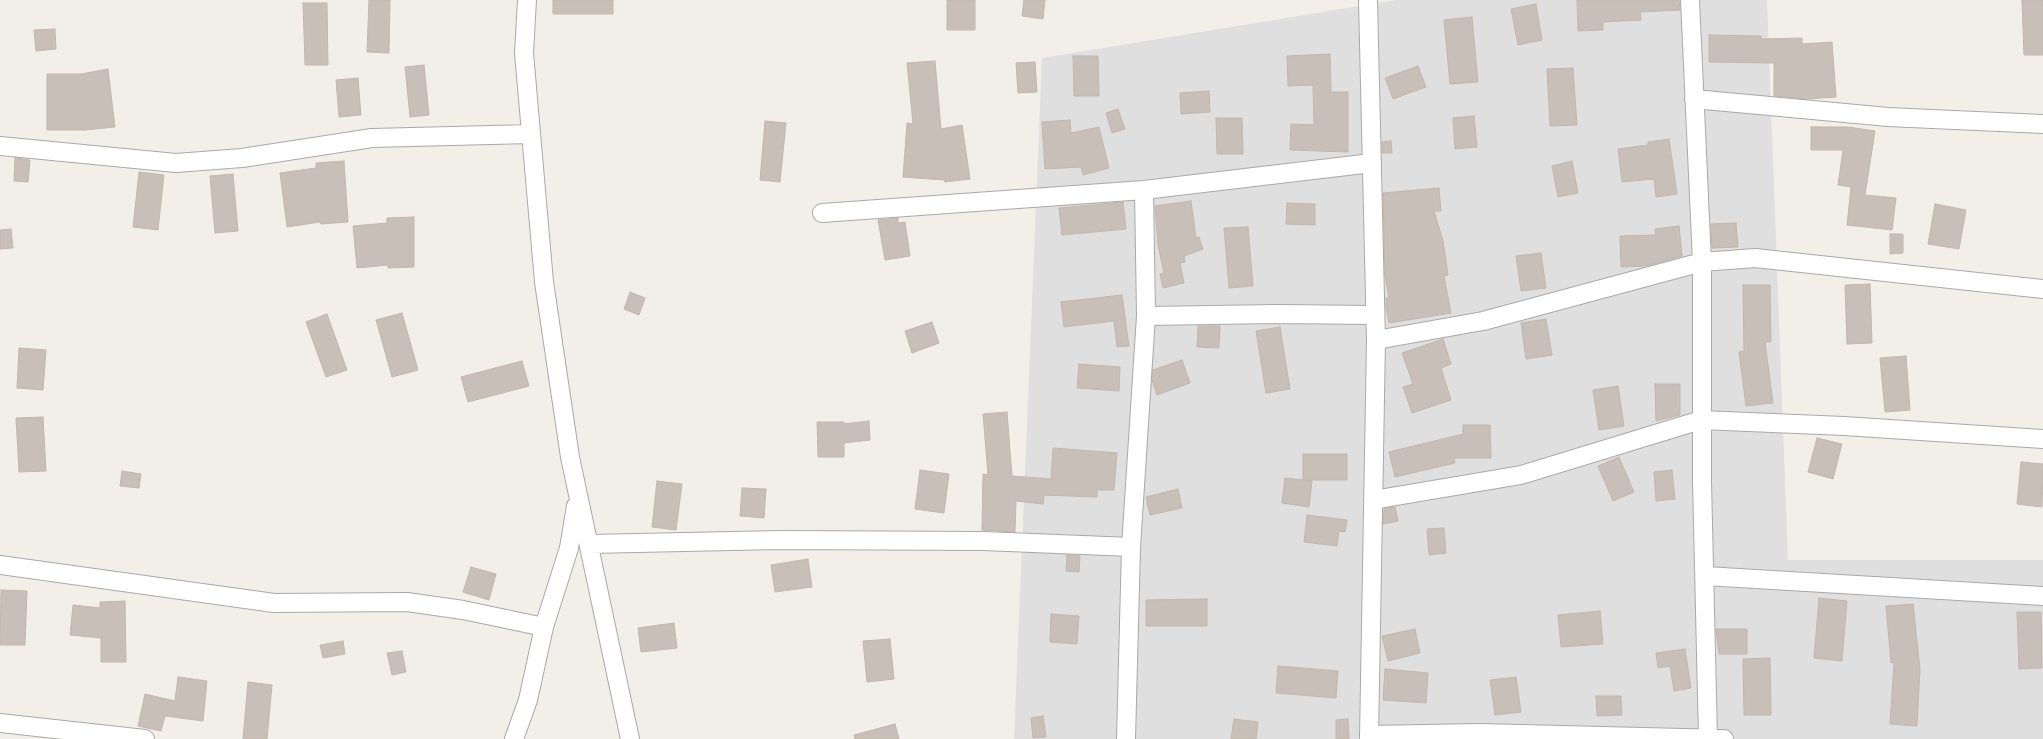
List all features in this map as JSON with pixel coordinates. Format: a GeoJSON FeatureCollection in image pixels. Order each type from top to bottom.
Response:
{"type":"FeatureCollection","features":[{"type":"Feature","properties":{"kind":"street"},"geometry":{"type":"LineString","coordinates":[[527,0],[524,53],[544,282],[570,457],[630,739]]}},
{"type":"Feature","properties":{"kind":"street"},"geometry":{"type":"LineString","coordinates":[[1368,0],[1376,340],[1369,737],[1480,733],[1724,739]]}},
{"type":"Feature","properties":{"kind":"street"},"geometry":{"type":"LineString","coordinates":[[1690,0],[1702,262],[1701,420],[1708,739]]}},
{"type":"Feature","properties":{"kind":"street"},"geometry":{"type":"LineString","coordinates":[[1694,99],[1888,117],[2043,124]]}},
{"type":"Feature","properties":{"kind":"street"},"geometry":{"type":"LineString","coordinates":[[0,146],[176,163],[242,158],[372,138],[531,134]]}},
{"type":"Feature","properties":{"kind":"street"},"geometry":{"type":"LineString","coordinates":[[822,213],[1144,190],[1372,163]]}},
{"type":"Feature","properties":{"kind":"street"},"geometry":{"type":"LineString","coordinates":[[1126,739],[1131,547],[1146,316],[1144,190]]}},
{"type":"Feature","properties":{"kind":"street"},"geometry":{"type":"LineString","coordinates":[[1376,340],[1483,321],[1702,262],[1755,258],[2043,289]]}},
{"type":"Feature","properties":{"kind":"street"},"geometry":{"type":"LineString","coordinates":[[1146,316],[1375,315]]}},
{"type":"Feature","properties":{"kind":"street"},"geometry":{"type":"LineString","coordinates":[[1373,500],[1521,475],[1701,420],[2043,439]]}},
{"type":"Feature","properties":{"kind":"street"},"geometry":{"type":"LineString","coordinates":[[514,739],[528,700],[544,627],[569,548],[578,496]]}},
{"type":"Feature","properties":{"kind":"street"},"geometry":{"type":"LineString","coordinates":[[588,544],[780,540],[983,541],[1131,547]]}},
{"type":"Feature","properties":{"kind":"street"},"geometry":{"type":"LineString","coordinates":[[0,565],[274,603],[407,602],[462,610],[544,627]]}},
{"type":"Feature","properties":{"kind":"street"},"geometry":{"type":"LineString","coordinates":[[1705,576],[2043,596]]}},
{"type":"Feature","properties":{"kind":"street"},"geometry":{"type":"LineString","coordinates":[[0,723],[145,739]]}},
{"type":"Feature","properties":{"kind":"shaded area"},"geometry":{"type":"Polygon","coordinates":[[[1396,0],[1767,0],[1788,560],[2043,560],[2043,739],[1014,739],[1042,58],[1396,0]]]}},
{"type":"Feature","properties":{"kind":"building"},"geometry":{"type":"Polygon","coordinates":[[[369,0],[390,0],[389,53],[367,52],[369,0]]]}},
{"type":"Feature","properties":{"kind":"building"},"geometry":{"type":"Polygon","coordinates":[[[553,0],[613,0],[613,14],[553,14],[553,0]]]}},
{"type":"Feature","properties":{"kind":"building"},"geometry":{"type":"Polygon","coordinates":[[[947,0],[975,0],[975,30],[947,30],[947,0]]]}},
{"type":"Feature","properties":{"kind":"building"},"geometry":{"type":"Polygon","coordinates":[[[1024,0],[1045,0],[1043,19],[1022,16],[1024,0]]]}},
{"type":"Feature","properties":{"kind":"building"},"geometry":{"type":"Polygon","coordinates":[[[1577,0],[1679,0],[1680,10],[1640,12],[1641,20],[1603,22],[1603,30],[1578,31],[1577,0]]]}},
{"type":"Feature","properties":{"kind":"building"},"geometry":{"type":"Polygon","coordinates":[[[2022,0],[2043,0],[2043,55],[2024,55],[2022,0]]]}},
{"type":"Feature","properties":{"kind":"building"},"geometry":{"type":"Polygon","coordinates":[[[303,3],[327,3],[328,65],[305,65],[303,3]]]}},
{"type":"Feature","properties":{"kind":"building"},"geometry":{"type":"Polygon","coordinates":[[[1536,4],[1542,40],[1518,45],[1511,9],[1536,4]]]}},
{"type":"Feature","properties":{"kind":"building"},"geometry":{"type":"Polygon","coordinates":[[[1472,17],[1478,82],[1450,84],[1444,20],[1472,17]]]}},
{"type":"Feature","properties":{"kind":"building"},"geometry":{"type":"Polygon","coordinates":[[[55,29],[56,49],[36,51],[34,30],[55,29]]]}},
{"type":"Feature","properties":{"kind":"building"},"geometry":{"type":"Polygon","coordinates":[[[1709,35],[1761,36],[1761,39],[1802,38],[1802,44],[1832,42],[1836,97],[1807,99],[1774,96],[1774,63],[1709,62],[1709,35]]]}},
{"type":"Feature","properties":{"kind":"building"},"geometry":{"type":"Polygon","coordinates":[[[1330,54],[1331,92],[1348,92],[1348,152],[1290,150],[1291,124],[1314,125],[1313,85],[1288,86],[1287,56],[1330,54]]]}},
{"type":"Feature","properties":{"kind":"building"},"geometry":{"type":"Polygon","coordinates":[[[1073,56],[1098,56],[1099,96],[1074,96],[1073,56]]]}},
{"type":"Feature","properties":{"kind":"building"},"geometry":{"type":"Polygon","coordinates":[[[935,61],[941,129],[962,125],[970,179],[945,182],[944,180],[903,177],[907,123],[913,124],[907,63],[935,61]]]}},
{"type":"Feature","properties":{"kind":"building"},"geometry":{"type":"Polygon","coordinates":[[[1035,62],[1037,92],[1018,93],[1016,63],[1035,62]]]}},
{"type":"Feature","properties":{"kind":"building"},"geometry":{"type":"Polygon","coordinates":[[[424,65],[429,115],[410,117],[405,67],[424,65]]]}},
{"type":"Feature","properties":{"kind":"building"},"geometry":{"type":"Polygon","coordinates":[[[1418,66],[1426,87],[1393,99],[1385,78],[1418,66]]]}},
{"type":"Feature","properties":{"kind":"building"},"geometry":{"type":"Polygon","coordinates":[[[1573,68],[1577,125],[1550,126],[1547,69],[1573,68]]]}},
{"type":"Feature","properties":{"kind":"building"},"geometry":{"type":"Polygon","coordinates":[[[108,69],[115,127],[85,130],[47,130],[47,74],[81,74],[108,69]]]}},
{"type":"Feature","properties":{"kind":"building"},"geometry":{"type":"Polygon","coordinates":[[[358,78],[361,115],[339,117],[336,80],[358,78]]]}},
{"type":"Feature","properties":{"kind":"building"},"geometry":{"type":"Polygon","coordinates":[[[1209,91],[1210,112],[1181,114],[1180,93],[1209,91]]]}},
{"type":"Feature","properties":{"kind":"building"},"geometry":{"type":"Polygon","coordinates":[[[1118,109],[1125,129],[1112,133],[1106,113],[1118,109]]]}},
{"type":"Feature","properties":{"kind":"building"},"geometry":{"type":"Polygon","coordinates":[[[1474,116],[1477,147],[1455,149],[1453,118],[1474,116]]]}},
{"type":"Feature","properties":{"kind":"building"},"geometry":{"type":"Polygon","coordinates":[[[1216,118],[1242,118],[1243,154],[1217,154],[1216,118]]]}},
{"type":"Feature","properties":{"kind":"building"},"geometry":{"type":"Polygon","coordinates":[[[1070,120],[1071,133],[1099,127],[1109,168],[1083,175],[1081,167],[1045,169],[1042,122],[1070,120]]]}},
{"type":"Feature","properties":{"kind":"building"},"geometry":{"type":"Polygon","coordinates":[[[765,121],[786,123],[780,182],[760,180],[765,121]]]}},
{"type":"Feature","properties":{"kind":"building"},"geometry":{"type":"Polygon","coordinates":[[[1811,127],[1848,127],[1875,131],[1865,195],[1896,198],[1892,230],[1847,225],[1851,187],[1838,185],[1843,150],[1811,150],[1811,127]]]}},
{"type":"Feature","properties":{"kind":"building"},"geometry":{"type":"Polygon","coordinates":[[[1669,139],[1677,194],[1656,197],[1654,179],[1622,182],[1618,149],[1648,145],[1648,142],[1669,139]]]}},
{"type":"Feature","properties":{"kind":"building"},"geometry":{"type":"Polygon","coordinates":[[[1391,141],[1392,153],[1382,153],[1382,142],[1391,141]]]}},
{"type":"Feature","properties":{"kind":"building"},"geometry":{"type":"Polygon","coordinates":[[[15,158],[30,160],[28,182],[14,181],[15,158]]]}},
{"type":"Feature","properties":{"kind":"building"},"geometry":{"type":"Polygon","coordinates":[[[344,161],[348,222],[321,224],[320,222],[287,227],[280,173],[316,168],[316,163],[344,161]]]}},
{"type":"Feature","properties":{"kind":"building"},"geometry":{"type":"Polygon","coordinates":[[[1572,161],[1578,193],[1558,197],[1552,166],[1572,161]]]}},
{"type":"Feature","properties":{"kind":"building"},"geometry":{"type":"Polygon","coordinates":[[[139,172],[164,175],[158,230],[133,227],[139,172]]]}},
{"type":"Feature","properties":{"kind":"building"},"geometry":{"type":"Polygon","coordinates":[[[233,174],[238,231],[215,233],[210,176],[233,174]]]}},
{"type":"Feature","properties":{"kind":"building"},"geometry":{"type":"Polygon","coordinates":[[[1439,188],[1441,211],[1434,211],[1443,241],[1448,275],[1444,276],[1451,313],[1389,323],[1386,306],[1386,298],[1389,298],[1385,275],[1383,193],[1439,188]]]}},
{"type":"Feature","properties":{"kind":"building"},"geometry":{"type":"Polygon","coordinates":[[[1191,201],[1196,238],[1199,237],[1203,249],[1184,256],[1185,262],[1180,263],[1184,283],[1163,288],[1160,274],[1164,273],[1158,245],[1155,206],[1191,201]]]}},
{"type":"Feature","properties":{"kind":"building"},"geometry":{"type":"Polygon","coordinates":[[[1123,202],[1126,229],[1062,235],[1059,208],[1123,202]]]}},
{"type":"Feature","properties":{"kind":"building"},"geometry":{"type":"Polygon","coordinates":[[[1287,203],[1315,204],[1315,225],[1286,224],[1287,203]]]}},
{"type":"Feature","properties":{"kind":"building"},"geometry":{"type":"Polygon","coordinates":[[[1935,204],[1966,210],[1959,249],[1928,244],[1935,204]]]}},
{"type":"Feature","properties":{"kind":"building"},"geometry":{"type":"Polygon","coordinates":[[[414,217],[414,267],[388,268],[388,265],[357,268],[353,226],[387,223],[387,218],[414,217]]]}},
{"type":"Feature","properties":{"kind":"building"},"geometry":{"type":"Polygon","coordinates":[[[898,218],[898,223],[905,222],[910,256],[885,260],[878,220],[898,218]]]}},
{"type":"Feature","properties":{"kind":"building"},"geometry":{"type":"Polygon","coordinates":[[[1736,223],[1738,247],[1712,248],[1711,224],[1736,223]]]}},
{"type":"Feature","properties":{"kind":"building"},"geometry":{"type":"Polygon","coordinates":[[[1679,226],[1682,256],[1646,266],[1621,267],[1620,236],[1656,235],[1655,229],[1679,226]]]}},
{"type":"Feature","properties":{"kind":"building"},"geometry":{"type":"Polygon","coordinates":[[[1248,227],[1253,286],[1229,288],[1224,228],[1248,227]]]}},
{"type":"Feature","properties":{"kind":"building"},"geometry":{"type":"Polygon","coordinates":[[[11,229],[13,248],[0,249],[0,230],[11,229]]]}},
{"type":"Feature","properties":{"kind":"building"},"geometry":{"type":"Polygon","coordinates":[[[1890,234],[1903,234],[1903,253],[1890,254],[1890,234]]]}},
{"type":"Feature","properties":{"kind":"building"},"geometry":{"type":"Polygon","coordinates":[[[1541,253],[1546,288],[1521,291],[1516,256],[1541,253]]]}},
{"type":"Feature","properties":{"kind":"building"},"geometry":{"type":"Polygon","coordinates":[[[1870,284],[1872,343],[1847,344],[1845,285],[1870,284]]]}},
{"type":"Feature","properties":{"kind":"building"},"geometry":{"type":"Polygon","coordinates":[[[1743,285],[1770,285],[1771,342],[1765,342],[1773,403],[1746,406],[1739,352],[1744,351],[1743,285]]]}},
{"type":"Feature","properties":{"kind":"building"},"geometry":{"type":"Polygon","coordinates":[[[630,292],[645,298],[639,315],[624,309],[630,292]]]}},
{"type":"Feature","properties":{"kind":"building"},"geometry":{"type":"Polygon","coordinates":[[[1122,295],[1129,346],[1117,347],[1114,321],[1064,327],[1061,302],[1122,295]]]}},
{"type":"Feature","properties":{"kind":"building"},"geometry":{"type":"Polygon","coordinates":[[[402,313],[418,370],[392,377],[376,320],[402,313]]]}},
{"type":"Feature","properties":{"kind":"building"},"geometry":{"type":"Polygon","coordinates":[[[327,314],[347,370],[326,377],[306,322],[327,314]]]}},
{"type":"Feature","properties":{"kind":"building"},"geometry":{"type":"Polygon","coordinates":[[[1546,319],[1552,355],[1526,359],[1521,323],[1546,319]]]}},
{"type":"Feature","properties":{"kind":"building"},"geometry":{"type":"Polygon","coordinates":[[[932,322],[939,343],[912,353],[905,331],[932,322]]]}},
{"type":"Feature","properties":{"kind":"building"},"geometry":{"type":"Polygon","coordinates":[[[1198,326],[1220,326],[1219,348],[1197,347],[1198,326]]]}},
{"type":"Feature","properties":{"kind":"building"},"geometry":{"type":"Polygon","coordinates":[[[1280,327],[1290,389],[1266,393],[1256,331],[1280,327]]]}},
{"type":"Feature","properties":{"kind":"building"},"geometry":{"type":"Polygon","coordinates":[[[1443,339],[1451,364],[1441,368],[1451,400],[1412,413],[1403,387],[1413,384],[1402,353],[1443,339]]]}},
{"type":"Feature","properties":{"kind":"building"},"geometry":{"type":"Polygon","coordinates":[[[19,348],[46,350],[43,390],[17,388],[19,348]]]}},
{"type":"Feature","properties":{"kind":"building"},"geometry":{"type":"Polygon","coordinates":[[[1906,356],[1910,410],[1885,412],[1880,358],[1906,356]]]}},
{"type":"Feature","properties":{"kind":"building"},"geometry":{"type":"Polygon","coordinates":[[[1182,360],[1190,383],[1157,395],[1152,380],[1153,370],[1182,360]]]}},
{"type":"Feature","properties":{"kind":"building"},"geometry":{"type":"Polygon","coordinates":[[[522,361],[529,386],[468,402],[461,377],[522,361]]]}},
{"type":"Feature","properties":{"kind":"building"},"geometry":{"type":"Polygon","coordinates":[[[1079,364],[1120,367],[1119,391],[1077,388],[1079,364]]]}},
{"type":"Feature","properties":{"kind":"building"},"geometry":{"type":"Polygon","coordinates":[[[1655,384],[1680,384],[1680,415],[1656,421],[1655,384]]]}},
{"type":"Feature","properties":{"kind":"building"},"geometry":{"type":"Polygon","coordinates":[[[1618,386],[1624,426],[1599,430],[1593,390],[1618,386]]]}},
{"type":"Feature","properties":{"kind":"building"},"geometry":{"type":"Polygon","coordinates":[[[1007,412],[1012,476],[1051,479],[1053,448],[1117,453],[1114,490],[1097,490],[1097,497],[1044,495],[1043,504],[1016,501],[1015,532],[982,530],[983,474],[988,475],[983,414],[1007,412]]]}},
{"type":"Feature","properties":{"kind":"building"},"geometry":{"type":"Polygon","coordinates":[[[43,417],[46,471],[19,472],[16,418],[43,417]]]}},
{"type":"Feature","properties":{"kind":"building"},"geometry":{"type":"Polygon","coordinates":[[[869,421],[870,440],[844,443],[844,457],[818,457],[817,422],[844,422],[844,424],[869,421]]]}},
{"type":"Feature","properties":{"kind":"building"},"geometry":{"type":"Polygon","coordinates":[[[1463,425],[1490,425],[1491,458],[1454,458],[1455,463],[1395,477],[1389,452],[1463,434],[1463,425]]]}},
{"type":"Feature","properties":{"kind":"building"},"geometry":{"type":"Polygon","coordinates":[[[1817,438],[1842,444],[1833,479],[1808,472],[1817,438]]]}},
{"type":"Feature","properties":{"kind":"building"},"geometry":{"type":"Polygon","coordinates":[[[1303,454],[1347,454],[1347,480],[1303,480],[1303,454]]]}},
{"type":"Feature","properties":{"kind":"building"},"geometry":{"type":"Polygon","coordinates":[[[1619,457],[1634,492],[1613,501],[1598,466],[1619,457]]]}},
{"type":"Feature","properties":{"kind":"building"},"geometry":{"type":"Polygon","coordinates":[[[2021,462],[2043,464],[2042,507],[2017,504],[2021,462]]]}},
{"type":"Feature","properties":{"kind":"building"},"geometry":{"type":"Polygon","coordinates":[[[920,470],[949,474],[944,513],[915,509],[920,470]]]}},
{"type":"Feature","properties":{"kind":"building"},"geometry":{"type":"Polygon","coordinates":[[[1672,470],[1675,499],[1656,501],[1654,472],[1672,470]]]}},
{"type":"Feature","properties":{"kind":"building"},"geometry":{"type":"Polygon","coordinates":[[[122,471],[141,474],[139,488],[120,486],[122,471]]]}},
{"type":"Feature","properties":{"kind":"building"},"geometry":{"type":"Polygon","coordinates":[[[1285,478],[1312,481],[1309,507],[1282,503],[1285,478]]]}},
{"type":"Feature","properties":{"kind":"building"},"geometry":{"type":"Polygon","coordinates":[[[657,481],[682,484],[676,530],[652,527],[657,481]]]}},
{"type":"Feature","properties":{"kind":"building"},"geometry":{"type":"Polygon","coordinates":[[[742,488],[766,489],[764,518],[740,516],[742,488]]]}},
{"type":"Feature","properties":{"kind":"building"},"geometry":{"type":"Polygon","coordinates":[[[1178,489],[1182,508],[1150,515],[1146,497],[1178,489]]]}},
{"type":"Feature","properties":{"kind":"building"},"geometry":{"type":"Polygon","coordinates":[[[1395,507],[1398,521],[1383,524],[1384,509],[1395,507]]]}},
{"type":"Feature","properties":{"kind":"building"},"geometry":{"type":"Polygon","coordinates":[[[1307,515],[1347,520],[1345,532],[1339,531],[1337,546],[1304,542],[1307,515]]]}},
{"type":"Feature","properties":{"kind":"building"},"geometry":{"type":"Polygon","coordinates":[[[1444,528],[1446,553],[1429,555],[1427,529],[1444,528]]]}},
{"type":"Feature","properties":{"kind":"building"},"geometry":{"type":"Polygon","coordinates":[[[1067,555],[1080,556],[1079,572],[1066,571],[1067,555]]]}},
{"type":"Feature","properties":{"kind":"building"},"geometry":{"type":"Polygon","coordinates":[[[808,559],[812,587],[775,592],[771,565],[808,559]]]}},
{"type":"Feature","properties":{"kind":"building"},"geometry":{"type":"Polygon","coordinates":[[[471,567],[496,574],[489,600],[463,592],[471,567]]]}},
{"type":"Feature","properties":{"kind":"building"},"geometry":{"type":"Polygon","coordinates":[[[1,590],[27,591],[25,645],[0,645],[1,590]]]}},
{"type":"Feature","properties":{"kind":"building"},"geometry":{"type":"Polygon","coordinates":[[[1819,598],[1847,601],[1842,661],[1814,658],[1819,598]]]}},
{"type":"Feature","properties":{"kind":"building"},"geometry":{"type":"Polygon","coordinates":[[[1207,599],[1207,626],[1146,626],[1146,600],[1207,599]]]}},
{"type":"Feature","properties":{"kind":"building"},"geometry":{"type":"Polygon","coordinates":[[[125,601],[126,662],[101,662],[101,638],[70,635],[73,605],[100,608],[100,602],[125,601]]]}},
{"type":"Feature","properties":{"kind":"building"},"geometry":{"type":"Polygon","coordinates":[[[1913,604],[1920,669],[1917,726],[1890,724],[1894,663],[1891,663],[1886,606],[1913,604]]]}},
{"type":"Feature","properties":{"kind":"building"},"geometry":{"type":"Polygon","coordinates":[[[1600,611],[1603,644],[1561,647],[1558,615],[1600,611]]]}},
{"type":"Feature","properties":{"kind":"building"},"geometry":{"type":"Polygon","coordinates":[[[2017,612],[2041,612],[2042,668],[2019,669],[2017,612]]]}},
{"type":"Feature","properties":{"kind":"building"},"geometry":{"type":"Polygon","coordinates":[[[1051,614],[1079,616],[1077,644],[1050,642],[1051,614]]]}},
{"type":"Feature","properties":{"kind":"building"},"geometry":{"type":"Polygon","coordinates":[[[674,623],[677,648],[641,652],[638,628],[674,623]]]}},
{"type":"Feature","properties":{"kind":"building"},"geometry":{"type":"Polygon","coordinates":[[[1415,629],[1420,653],[1388,661],[1382,636],[1415,629]]]}},
{"type":"Feature","properties":{"kind":"building"},"geometry":{"type":"Polygon","coordinates":[[[1716,629],[1747,629],[1747,654],[1719,654],[1716,629]]]}},
{"type":"Feature","properties":{"kind":"building"},"geometry":{"type":"Polygon","coordinates":[[[890,639],[894,679],[867,682],[863,641],[890,639]]]}},
{"type":"Feature","properties":{"kind":"building"},"geometry":{"type":"Polygon","coordinates":[[[343,641],[345,654],[323,658],[320,645],[343,641]]]}},
{"type":"Feature","properties":{"kind":"building"},"geometry":{"type":"Polygon","coordinates":[[[1685,649],[1691,688],[1674,691],[1670,666],[1658,668],[1656,653],[1685,649]]]}},
{"type":"Feature","properties":{"kind":"building"},"geometry":{"type":"Polygon","coordinates":[[[402,651],[406,672],[392,675],[387,653],[402,651]]]}},
{"type":"Feature","properties":{"kind":"building"},"geometry":{"type":"Polygon","coordinates":[[[1770,658],[1771,715],[1744,715],[1743,659],[1770,658]]]}},
{"type":"Feature","properties":{"kind":"building"},"geometry":{"type":"Polygon","coordinates":[[[1278,666],[1338,671],[1336,698],[1276,693],[1278,666]]]}},
{"type":"Feature","properties":{"kind":"building"},"geometry":{"type":"Polygon","coordinates":[[[1385,669],[1428,673],[1426,703],[1383,700],[1385,669]]]}},
{"type":"Feature","properties":{"kind":"building"},"geometry":{"type":"Polygon","coordinates":[[[178,677],[207,681],[203,721],[165,716],[161,731],[138,726],[145,694],[175,701],[178,677]]]}},
{"type":"Feature","properties":{"kind":"building"},"geometry":{"type":"Polygon","coordinates":[[[1516,677],[1521,712],[1495,715],[1490,680],[1516,677]]]}},
{"type":"Feature","properties":{"kind":"building"},"geometry":{"type":"Polygon","coordinates":[[[248,682],[272,685],[267,739],[243,739],[248,682]]]}},
{"type":"Feature","properties":{"kind":"building"},"geometry":{"type":"Polygon","coordinates":[[[1596,696],[1621,696],[1622,715],[1597,716],[1596,696]]]}},
{"type":"Feature","properties":{"kind":"building"},"geometry":{"type":"Polygon","coordinates":[[[1043,716],[1046,737],[1033,738],[1031,718],[1043,716]]]}},
{"type":"Feature","properties":{"kind":"building"},"geometry":{"type":"Polygon","coordinates":[[[1234,719],[1258,722],[1256,739],[1231,739],[1234,719]]]}},
{"type":"Feature","properties":{"kind":"building"},"geometry":{"type":"Polygon","coordinates":[[[1348,719],[1349,739],[1336,739],[1336,720],[1348,719]]]}},
{"type":"Feature","properties":{"kind":"building"},"geometry":{"type":"Polygon","coordinates":[[[895,724],[899,739],[855,739],[854,735],[895,724]]]}}]}
